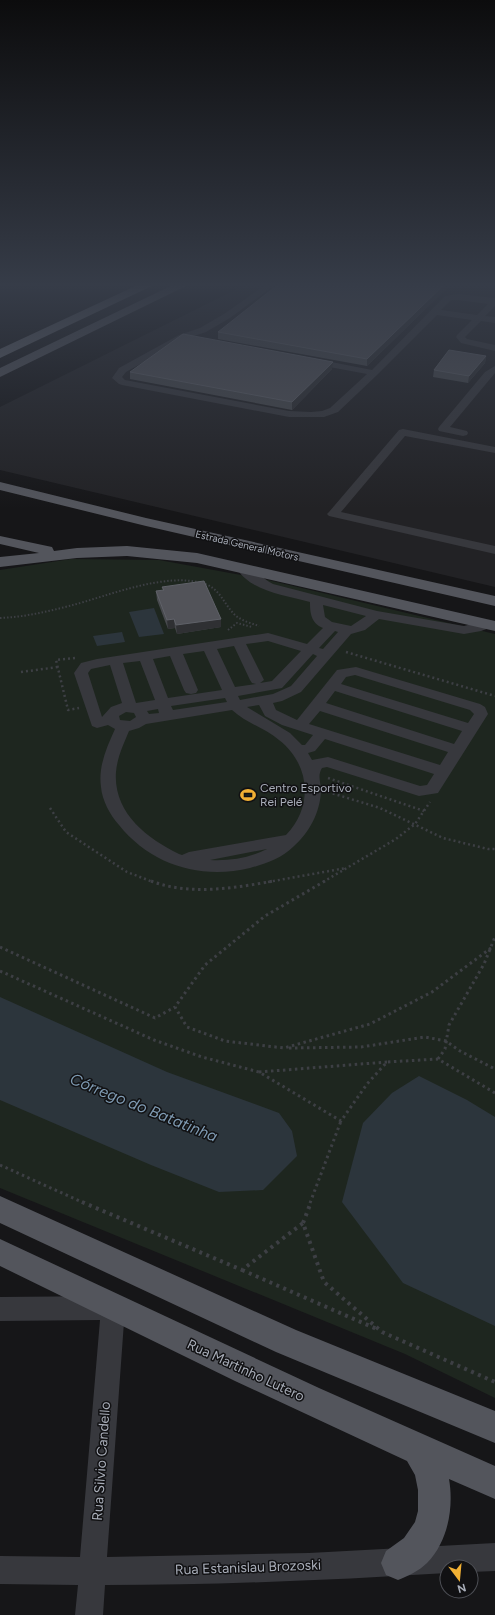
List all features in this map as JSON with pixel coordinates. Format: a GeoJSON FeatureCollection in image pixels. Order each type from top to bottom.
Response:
{"type":"FeatureCollection","features":[{"type":"Feature","properties":{"kind":"main road"},"geometry":{"type":"LineString","coordinates":[[0,372],[28,358]]}},
{"type":"Feature","properties":{"kind":"main road","name":"Estrada General Motors"},"geometry":{"type":"LineString","coordinates":[[0,486],[146,522],[495,601]]}},
{"type":"Feature","properties":{"kind":"main road"},"geometry":{"type":"LineString","coordinates":[[0,494],[22,496],[81,506]]}},
{"type":"Feature","properties":{"kind":"main road"},"geometry":{"type":"LineString","coordinates":[[127,551],[142,548],[156,538],[157,534],[146,522]]}},
{"type":"Feature","properties":{"kind":"main road"},"geometry":{"type":"LineString","coordinates":[[0,540],[24,546],[77,553]]}},
{"type":"Feature","properties":{"kind":"main road","name":"Estrada General Motors"},"geometry":{"type":"LineString","coordinates":[[77,553],[127,551],[197,558],[491,625]]}},
{"type":"Feature","properties":{"kind":"main road"},"geometry":{"type":"LineString","coordinates":[[0,562],[77,553]]}},
{"type":"Feature","properties":{"kind":"main road"},"geometry":{"type":"LineString","coordinates":[[0,1209],[288,1341],[495,1427]]}},
{"type":"Feature","properties":{"kind":"main road","name":"Rua Martinho Lutero"},"geometry":{"type":"LineString","coordinates":[[0,1252],[113,1308],[418,1449],[495,1482]]}},
{"type":"Feature","properties":{"kind":"main road"},"geometry":{"type":"LineString","coordinates":[[398,1563],[416,1551],[428,1534],[435,1512],[435,1490],[429,1468],[418,1449]]}},
{"type":"Feature","properties":{"kind":"street"},"geometry":{"type":"LineString","coordinates":[[143,358],[122,370],[117,378],[122,382],[226,403],[289,414],[311,416],[324,414],[334,410],[389,358]]}},
{"type":"Feature","properties":{"kind":"street"},"geometry":{"type":"LineString","coordinates":[[305,360],[374,373]]}},
{"type":"Feature","properties":{"kind":"street"},"geometry":{"type":"LineString","coordinates":[[495,369],[488,374],[443,430],[495,439]]}},
{"type":"Feature","properties":{"kind":"street"},"geometry":{"type":"LineString","coordinates":[[495,450],[404,432],[333,514],[495,550]]}},
{"type":"Feature","properties":{"kind":"street"},"geometry":{"type":"LineString","coordinates":[[243,569],[261,583],[269,587],[376,615],[464,630],[491,625]]}},
{"type":"Feature","properties":{"kind":"street"},"geometry":{"type":"LineString","coordinates":[[316,600],[317,616],[321,621],[346,631]]}},
{"type":"Feature","properties":{"kind":"street"},"geometry":{"type":"LineString","coordinates":[[233,698],[264,700],[277,698],[296,689],[346,631],[363,625],[376,615]]}},
{"type":"Feature","properties":{"kind":"street"},"geometry":{"type":"LineString","coordinates":[[136,712],[166,710],[233,698],[277,685],[332,626]]}},
{"type":"Feature","properties":{"kind":"street"},"geometry":{"type":"LineString","coordinates":[[115,660],[136,712],[134,725],[97,723],[81,672],[86,666],[92,664],[115,660],[145,655],[268,637],[310,649],[329,651]]}},
{"type":"Feature","properties":{"kind":"street"},"geometry":{"type":"LineString","coordinates":[[238,641],[257,680]]}},
{"type":"Feature","properties":{"kind":"street"},"geometry":{"type":"LineString","coordinates":[[117,723],[114,751],[108,774],[110,796],[120,817],[136,836],[158,851],[178,860],[293,839],[302,828],[310,808],[313,789],[311,772],[299,751],[282,733],[249,717],[233,698],[209,646]]}},
{"type":"Feature","properties":{"kind":"street"},"geometry":{"type":"LineString","coordinates":[[175,651],[192,690]]}},
{"type":"Feature","properties":{"kind":"street"},"geometry":{"type":"LineString","coordinates":[[145,655],[166,710]]}},
{"type":"Feature","properties":{"kind":"street"},"geometry":{"type":"LineString","coordinates":[[300,726],[342,673],[356,671],[468,704],[480,710],[481,714],[432,789],[419,792],[328,762],[317,764],[311,772]]}},
{"type":"Feature","properties":{"kind":"street"},"geometry":{"type":"LineString","coordinates":[[332,686],[472,729]]}},
{"type":"Feature","properties":{"kind":"street"},"geometry":{"type":"LineString","coordinates":[[264,700],[270,713],[287,722],[443,772]]}},
{"type":"Feature","properties":{"kind":"street"},"geometry":{"type":"LineString","coordinates":[[316,705],[458,750]]}},
{"type":"Feature","properties":{"kind":"street"},"geometry":{"type":"LineString","coordinates":[[299,751],[310,748],[322,733]]}},
{"type":"Feature","properties":{"kind":"street"},"geometry":{"type":"LineString","coordinates":[[0,1309],[113,1308]]}},
{"type":"Feature","properties":{"kind":"street","name":"Rua Silvio Candello"},"geometry":{"type":"LineString","coordinates":[[89,1615],[113,1308]]}},
{"type":"Feature","properties":{"kind":"street","name":"Rua Estanislau Brozoski"},"geometry":{"type":"LineString","coordinates":[[0,1570],[92,1572],[398,1563],[495,1558]]}},
{"type":"Feature","properties":{"kind":"path"},"geometry":{"type":"LineString","coordinates":[[0,618],[53,610],[157,583],[176,580],[205,584],[212,587],[226,601],[235,615],[265,629]]}},
{"type":"Feature","properties":{"kind":"path"},"geometry":{"type":"LineString","coordinates":[[329,651],[495,696]]}},
{"type":"Feature","properties":{"kind":"path"},"geometry":{"type":"LineString","coordinates":[[21,672],[58,667]]}},
{"type":"Feature","properties":{"kind":"path"},"geometry":{"type":"LineString","coordinates":[[311,772],[424,812]]}},
{"type":"Feature","properties":{"kind":"path"},"geometry":{"type":"LineString","coordinates":[[313,789],[329,792],[380,808],[443,838],[488,849],[495,849]]}},
{"type":"Feature","properties":{"kind":"path"},"geometry":{"type":"LineString","coordinates":[[0,947],[155,1018],[175,1007],[205,965],[265,916],[396,839],[415,824]]}},
{"type":"Feature","properties":{"kind":"path"},"geometry":{"type":"LineString","coordinates":[[438,1059],[444,1049],[449,1025],[484,964],[495,937]]}},
{"type":"Feature","properties":{"kind":"path"},"geometry":{"type":"LineString","coordinates":[[284,1048],[370,1024],[432,992],[491,948]]}},
{"type":"Feature","properties":{"kind":"path"},"geometry":{"type":"LineString","coordinates":[[0,971],[154,1040],[202,1057],[259,1072],[341,1121]]}},
{"type":"Feature","properties":{"kind":"path"},"geometry":{"type":"LineString","coordinates":[[175,1007],[188,1027],[225,1041],[284,1048],[361,1047],[425,1037],[446,1041],[460,1051],[495,1068]]}},
{"type":"Feature","properties":{"kind":"path"},"geometry":{"type":"LineString","coordinates":[[259,1072],[438,1059],[495,1093]]}},
{"type":"Feature","properties":{"kind":"path"},"geometry":{"type":"LineString","coordinates":[[242,1270],[303,1223],[341,1121],[367,1084],[388,1062]]}},
{"type":"Feature","properties":{"kind":"path"},"geometry":{"type":"LineString","coordinates":[[0,1165],[76,1200],[242,1270],[495,1382]]}},
{"type":"Feature","properties":{"kind":"path"},"geometry":{"type":"LineString","coordinates":[[303,1223],[324,1282],[382,1332]]}},
{"type":"Feature","properties":{"kind":"shaded area"},"geometry":{"type":"Polygon","coordinates":[[[98,358],[495,358],[495,587],[0,470],[0,407],[98,358]]]}},
{"type":"Feature","properties":{"kind":"shaded area","name":"Centro Esportivo Rei Pelé"},"geometry":{"type":"Polygon","coordinates":[[[71,559],[159,560],[268,580],[495,634],[495,1398],[405,1354],[0,1188],[0,570],[71,559]]]}},
{"type":"Feature","properties":{"kind":"water"},"geometry":{"type":"Polygon","coordinates":[[[154,608],[164,634],[139,637],[129,612],[154,608]]]}},
{"type":"Feature","properties":{"kind":"water"},"geometry":{"type":"Polygon","coordinates":[[[122,632],[125,642],[97,646],[93,636],[122,632]]]}},
{"type":"Feature","properties":{"kind":"water","name":"Córrego do Batatinha"},"geometry":{"type":"Polygon","coordinates":[[[0,997],[167,1072],[279,1113],[292,1131],[297,1156],[263,1190],[219,1192],[151,1165],[0,1100],[0,997]]]}},
{"type":"Feature","properties":{"kind":"water"},"geometry":{"type":"Polygon","coordinates":[[[419,1076],[467,1100],[495,1117],[495,1326],[403,1283],[342,1202],[363,1123],[392,1093],[419,1076]]]}},
{"type":"Feature","properties":{"kind":"building"},"geometry":{"type":"Polygon","coordinates":[[[149,358],[314,358],[333,362],[292,402],[130,372],[149,358]]]}},
{"type":"Feature","properties":{"kind":"building"},"geometry":{"type":"Polygon","coordinates":[[[443,358],[484,358],[469,376],[434,370],[443,358]]]}},
{"type":"Feature","properties":{"kind":"building"},"geometry":{"type":"Polygon","coordinates":[[[204,581],[221,619],[176,625],[174,619],[167,620],[156,591],[164,590],[162,587],[204,581]]]}},
{"type":"Feature","properties":{"kind":"place","name":"Centro Esportivo Rei Pelé"},"geometry":{"type":"Point","coordinates":[248,795]}}]}
